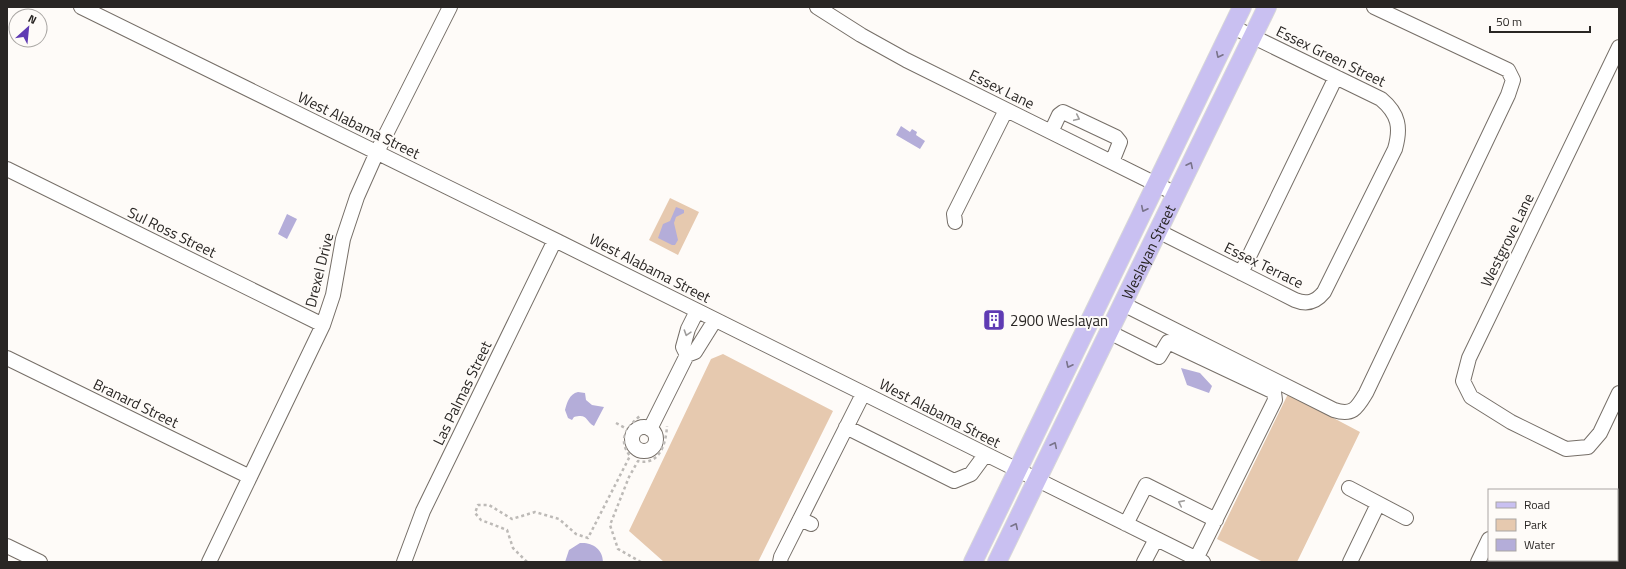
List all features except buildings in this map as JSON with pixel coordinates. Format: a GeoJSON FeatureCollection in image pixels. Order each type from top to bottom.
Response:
{"type":"FeatureCollection","features":[{"type":"Feature","properties":{"kind":"main road","name":"Weslayan Street"},"geometry":{"type":"LineString","coordinates":[[973,562],[1242,7]]}},
{"type":"Feature","properties":{"kind":"main road","name":"Weslayan Street"},"geometry":{"type":"LineString","coordinates":[[997,562],[1267,7]]}},
{"type":"Feature","properties":{"kind":"street","name":"West Alabama Street"},"geometry":{"type":"LineString","coordinates":[[81,7],[555,240],[1037,481],[1199,560]]}},
{"type":"Feature","properties":{"kind":"street","name":"Drexel Drive"},"geometry":{"type":"LineString","coordinates":[[209,562],[323,325],[333,295],[343,239],[357,197],[377,152],[450,7]]}},
{"type":"Feature","properties":{"kind":"street","name":"Essex Lane"},"geometry":{"type":"LineString","coordinates":[[817,7],[861,35],[906,60],[1176,194]]}},
{"type":"Feature","properties":{"kind":"street"},"geometry":{"type":"LineString","coordinates":[[1123,304],[1334,410],[1348,413],[1355,409],[1366,393],[1508,95],[1513,80],[1511,75],[1504,68],[1374,7]]}},
{"type":"Feature","properties":{"kind":"street","name":"Essex Green Street"},"geometry":{"type":"LineString","coordinates":[[1233,27],[1381,99],[1393,111],[1398,126],[1398,137],[1394,149],[1350,240]]}},
{"type":"Feature","properties":{"kind":"street","name":"Westgrove Lane"},"geometry":{"type":"LineString","coordinates":[[1619,47],[1469,358],[1463,381],[1471,397],[1511,422],[1566,449],[1588,447],[1600,433],[1619,394]]}},
{"type":"Feature","properties":{"kind":"street"},"geometry":{"type":"LineString","coordinates":[[1240,273],[1336,77]]}},
{"type":"Feature","properties":{"kind":"street"},"geometry":{"type":"LineString","coordinates":[[955,222],[954,214],[1006,110]]}},
{"type":"Feature","properties":{"kind":"street"},"geometry":{"type":"LineString","coordinates":[[1052,132],[1059,114],[1063,112],[1116,136],[1120,142],[1112,162]]}},
{"type":"Feature","properties":{"kind":"street","name":"Sul Ross Street"},"geometry":{"type":"LineString","coordinates":[[7,169],[323,325]]}},
{"type":"Feature","properties":{"kind":"street","name":"Essex Terrace"},"geometry":{"type":"LineString","coordinates":[[1158,231],[1301,302],[1312,302],[1324,292],[1350,240]]}},
{"type":"Feature","properties":{"kind":"street","name":"Las Palmas Street"},"geometry":{"type":"LineString","coordinates":[[404,562],[423,511],[555,240]]}},
{"type":"Feature","properties":{"kind":"street"},"geometry":{"type":"LineString","coordinates":[[687,355],[683,347],[688,329],[697,311]]}},
{"type":"Feature","properties":{"kind":"street"},"geometry":{"type":"LineString","coordinates":[[650,429],[687,355],[695,352],[715,320]]}},
{"type":"Feature","properties":{"kind":"street"},"geometry":{"type":"LineString","coordinates":[[1086,330],[1107,336],[1159,357],[1168,342],[1274,392],[1276,400],[1216,520],[1199,560]]}},
{"type":"Feature","properties":{"kind":"street","name":"Branard Street"},"geometry":{"type":"LineString","coordinates":[[7,358],[250,477]]}},
{"type":"Feature","properties":{"kind":"street"},"geometry":{"type":"LineString","coordinates":[[782,561],[803,526],[846,427],[863,394]]}},
{"type":"Feature","properties":{"kind":"street"},"geometry":{"type":"LineString","coordinates":[[846,427],[954,481],[971,474],[985,455]]}},
{"type":"Feature","properties":{"kind":"street"},"geometry":{"type":"LineString","coordinates":[[1126,524],[1146,485],[1216,520]]}},
{"type":"Feature","properties":{"kind":"street"},"geometry":{"type":"LineString","coordinates":[[1349,488],[1406,518]]}},
{"type":"Feature","properties":{"kind":"street"},"geometry":{"type":"LineString","coordinates":[[1350,562],[1378,504]]}},
{"type":"Feature","properties":{"kind":"street"},"geometry":{"type":"LineString","coordinates":[[1144,562],[1156,539]]}},
{"type":"Feature","properties":{"kind":"street"},"geometry":{"type":"LineString","coordinates":[[1478,562],[1488,540]]}},
{"type":"Feature","properties":{"kind":"street"},"geometry":{"type":"LineString","coordinates":[[7,546],[40,562]]}},
{"type":"Feature","properties":{"kind":"path"},"geometry":{"type":"LineString","coordinates":[[527,562],[513,548],[507,530],[481,520],[475,513],[478,504],[489,505],[512,519],[535,512],[559,519],[576,534],[588,538],[630,456],[625,449],[624,436],[627,429],[646,411]]}},
{"type":"Feature","properties":{"kind":"path"},"geometry":{"type":"LineString","coordinates":[[641,562],[618,550],[610,525],[629,477],[638,461],[650,461],[657,457],[662,450],[666,434],[667,420]]}},
{"type":"Feature","properties":{"kind":"path"},"geometry":{"type":"LineString","coordinates":[[616,423],[627,429]]}},
{"type":"Feature","properties":{"kind":"green space"},"geometry":{"type":"Polygon","coordinates":[[[670,198],[699,212],[678,255],[649,240],[670,198]]]}},
{"type":"Feature","properties":{"kind":"green space"},"geometry":{"type":"Polygon","coordinates":[[[723,354],[833,411],[758,562],[664,562],[629,531],[711,359],[723,354]]]}},
{"type":"Feature","properties":{"kind":"green space"},"geometry":{"type":"Polygon","coordinates":[[[1288,394],[1360,432],[1297,562],[1263,562],[1217,539],[1288,394]]]}},
{"type":"Feature","properties":{"kind":"water"},"geometry":{"type":"Polygon","coordinates":[[[901,126],[910,132],[912,129],[917,132],[916,135],[925,141],[920,149],[896,135],[901,126]]]}},
{"type":"Feature","properties":{"kind":"water"},"geometry":{"type":"Polygon","coordinates":[[[676,207],[684,210],[684,213],[676,217],[674,223],[678,240],[675,245],[672,245],[658,238],[663,224],[670,221],[676,207]]]}},
{"type":"Feature","properties":{"kind":"water"},"geometry":{"type":"Polygon","coordinates":[[[287,214],[297,219],[287,239],[278,234],[287,214]]]}},
{"type":"Feature","properties":{"kind":"water"},"geometry":{"type":"Polygon","coordinates":[[[1181,368],[1200,373],[1212,386],[1209,393],[1187,385],[1181,368]]]}},
{"type":"Feature","properties":{"kind":"water"},"geometry":{"type":"Polygon","coordinates":[[[578,392],[585,393],[586,400],[592,405],[604,407],[594,426],[582,416],[574,417],[572,420],[568,418],[565,410],[568,402],[572,395],[578,392]]]}},
{"type":"Feature","properties":{"kind":"water"},"geometry":{"type":"Polygon","coordinates":[[[580,543],[593,545],[596,547],[603,557],[603,562],[565,562],[569,550],[580,543]]]}},
{"type":"Feature","properties":{"kind":"place","name":"2900 Weslayan"},"geometry":{"type":"Point","coordinates":[994,320]}}]}
